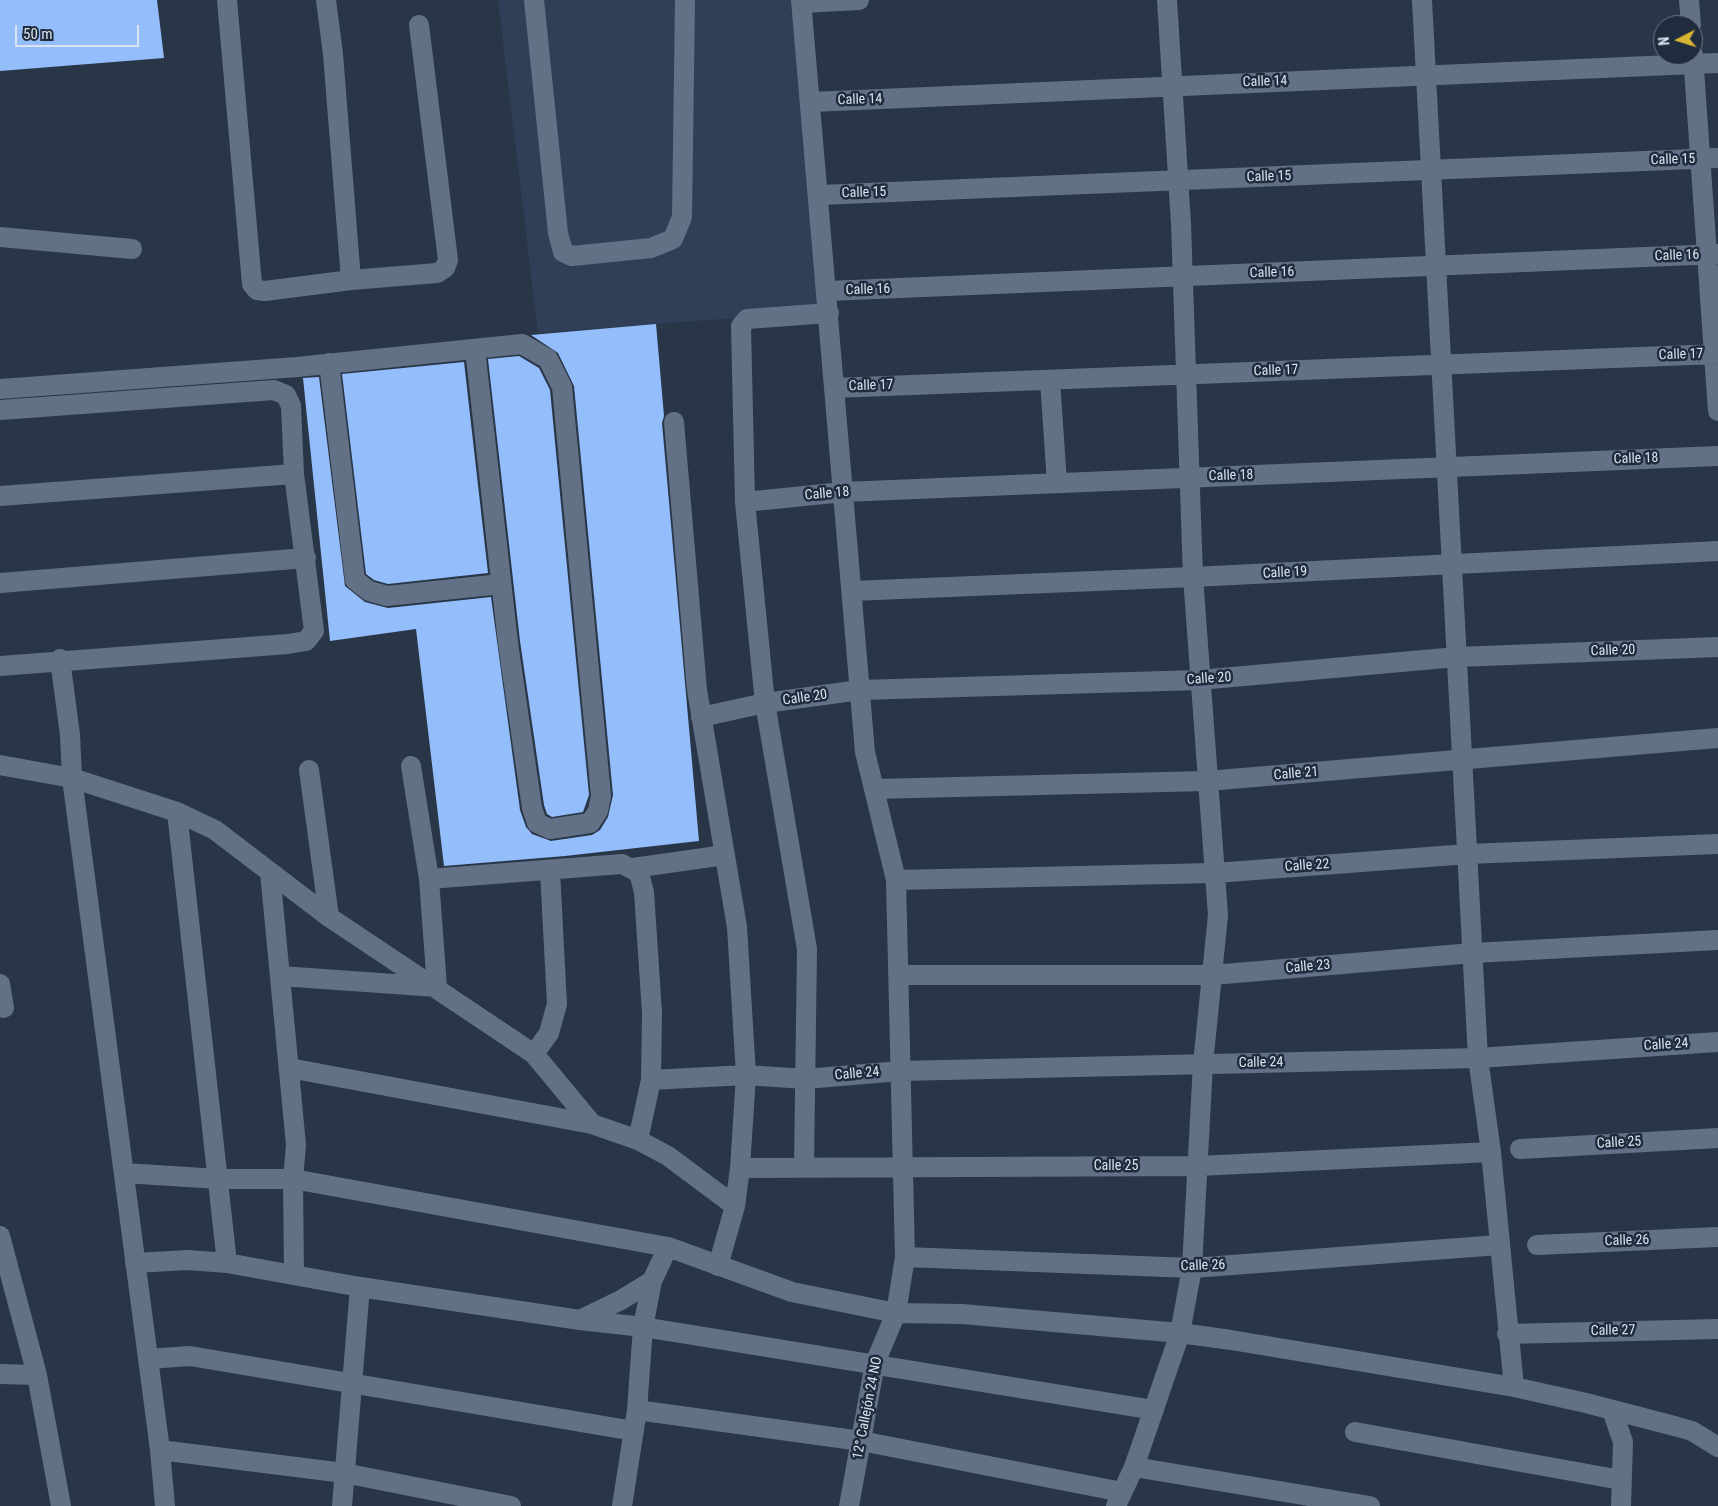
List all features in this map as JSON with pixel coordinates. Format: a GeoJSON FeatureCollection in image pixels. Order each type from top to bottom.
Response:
{"type":"FeatureCollection","features":[{"type":"Feature","properties":{"kind":"street"},"geometry":{"type":"LineString","coordinates":[[227,0],[252,284],[257,290],[265,291],[351,280],[437,273],[445,268],[448,260],[419,25]]}},
{"type":"Feature","properties":{"kind":"street"},"geometry":{"type":"LineString","coordinates":[[326,0],[333,54],[351,280]]}},
{"type":"Feature","properties":{"kind":"street"},"geometry":{"type":"LineString","coordinates":[[534,0],[558,233],[563,252],[572,256],[651,248],[673,239],[682,217],[685,0]]}},
{"type":"Feature","properties":{"kind":"street"},"geometry":{"type":"LineString","coordinates":[[802,1],[859,0]]}},
{"type":"Feature","properties":{"kind":"street"},"geometry":{"type":"LineString","coordinates":[[637,1410],[861,1441],[1119,1499],[1134,1467],[1180,1333],[1192,1268],[1203,1064],[1218,915],[1199,680],[1193,578],[1183,277],[1167,0]]}},
{"type":"Feature","properties":{"kind":"street"},"geometry":{"type":"LineString","coordinates":[[1422,0],[1478,1058],[1491,1152],[1507,1334],[1514,1387]]}},
{"type":"Feature","properties":{"kind":"street"},"geometry":{"type":"LineString","coordinates":[[1689,0],[1690,15]]}},
{"type":"Feature","properties":{"kind":"street","name":"12° Callejón 24 NO"},"geometry":{"type":"LineString","coordinates":[[802,1],[865,752],[896,880],[905,1257],[896,1313],[875,1363],[849,1506]]}},
{"type":"Feature","properties":{"kind":"street","name":"Calle 14"},"geometry":{"type":"LineString","coordinates":[[1703,61],[1718,63]]}},
{"type":"Feature","properties":{"kind":"street","name":"Calle 14"},"geometry":{"type":"LineString","coordinates":[[811,102],[1426,76],[1653,62]]}},
{"type":"Feature","properties":{"kind":"street"},"geometry":{"type":"LineString","coordinates":[[1694,65],[1709,159],[1718,411]]}},
{"type":"Feature","properties":{"kind":"street","name":"Calle 15"},"geometry":{"type":"LineString","coordinates":[[819,195],[1709,159]]}},
{"type":"Feature","properties":{"kind":"street"},"geometry":{"type":"LineString","coordinates":[[0,237],[132,249]]}},
{"type":"Feature","properties":{"kind":"street","name":"Calle 16"},"geometry":{"type":"LineString","coordinates":[[827,291],[1713,255]]}},
{"type":"Feature","properties":{"kind":"street"},"geometry":{"type":"LineString","coordinates":[[804,1166],[806,949],[765,703],[745,502],[741,326],[747,319],[829,313]]}},
{"type":"Feature","properties":{"kind":"street"},"geometry":{"type":"LineString","coordinates":[[0,389],[329,364],[475,348],[522,344],[548,359],[562,387],[601,796],[598,811],[590,823],[550,829],[537,822],[531,798],[501,584],[475,348]]}},
{"type":"Feature","properties":{"kind":"street","name":"Calle 17"},"geometry":{"type":"LineString","coordinates":[[834,388],[1716,354]]}},
{"type":"Feature","properties":{"kind":"street"},"geometry":{"type":"LineString","coordinates":[[329,364],[355,580],[369,591],[387,596],[501,584]]}},
{"type":"Feature","properties":{"kind":"street"},"geometry":{"type":"LineString","coordinates":[[1050,380],[1057,483]]}},
{"type":"Feature","properties":{"kind":"street"},"geometry":{"type":"LineString","coordinates":[[0,410],[274,390],[286,395],[291,406],[294,474],[314,630],[306,641],[60,659],[0,666]]}},
{"type":"Feature","properties":{"kind":"street"},"geometry":{"type":"LineString","coordinates":[[674,422],[697,690],[737,927],[746,1075],[740,1168],[735,1206],[718,1266]]}},
{"type":"Feature","properties":{"kind":"street","name":"Calle 18"},"geometry":{"type":"LineString","coordinates":[[745,502],[843,492],[1718,456]]}},
{"type":"Feature","properties":{"kind":"street"},"geometry":{"type":"LineString","coordinates":[[0,496],[294,474]]}},
{"type":"Feature","properties":{"kind":"street","name":"Calle 19"},"geometry":{"type":"LineString","coordinates":[[852,591],[1193,578],[1718,551]]}},
{"type":"Feature","properties":{"kind":"street"},"geometry":{"type":"LineString","coordinates":[[0,583],[306,558]]}},
{"type":"Feature","properties":{"kind":"street","name":"Calle 20"},"geometry":{"type":"LineString","coordinates":[[701,718],[765,703],[860,690],[1199,680],[1457,658],[1718,647]]}},
{"type":"Feature","properties":{"kind":"street"},"geometry":{"type":"LineString","coordinates":[[60,659],[70,735],[72,778],[160,1450],[165,1506]]}},
{"type":"Feature","properties":{"kind":"street","name":"Calle 21"},"geometry":{"type":"LineString","coordinates":[[874,789],[1208,781],[1718,738]]}},
{"type":"Feature","properties":{"kind":"street"},"geometry":{"type":"LineString","coordinates":[[0,765],[72,778],[177,812],[215,830],[329,917],[409,972],[437,987],[534,1054],[592,1124]]}},
{"type":"Feature","properties":{"kind":"street"},"geometry":{"type":"LineString","coordinates":[[411,766],[429,879],[437,987]]}},
{"type":"Feature","properties":{"kind":"street"},"geometry":{"type":"LineString","coordinates":[[309,770],[329,917]]}},
{"type":"Feature","properties":{"kind":"street"},"geometry":{"type":"LineString","coordinates":[[177,812],[228,1263]]}},
{"type":"Feature","properties":{"kind":"street","name":"Calle 22"},"geometry":{"type":"LineString","coordinates":[[896,880],[1215,873],[1468,854],[1718,844]]}},
{"type":"Feature","properties":{"kind":"street"},"geometry":{"type":"LineString","coordinates":[[633,868],[725,855]]}},
{"type":"Feature","properties":{"kind":"street"},"geometry":{"type":"LineString","coordinates":[[429,879],[622,864],[633,868],[639,873],[644,892],[652,1013],[651,1080],[638,1140]]}},
{"type":"Feature","properties":{"kind":"street"},"geometry":{"type":"LineString","coordinates":[[534,1054],[549,1033],[557,1004],[550,871]]}},
{"type":"Feature","properties":{"kind":"street"},"geometry":{"type":"LineString","coordinates":[[270,872],[296,1145],[293,1179],[294,1274]]}},
{"type":"Feature","properties":{"kind":"street","name":"Calle 23"},"geometry":{"type":"LineString","coordinates":[[898,975],[1212,975],[1473,953],[1718,940]]}},
{"type":"Feature","properties":{"kind":"street"},"geometry":{"type":"LineString","coordinates":[[280,976],[437,987]]}},
{"type":"Feature","properties":{"kind":"street"},"geometry":{"type":"LineString","coordinates":[[0,984],[4,1008]]}},
{"type":"Feature","properties":{"kind":"street","name":"Calle 24"},"geometry":{"type":"LineString","coordinates":[[651,1080],[746,1075],[805,1079],[900,1071],[1478,1058],[1718,1042]]}},
{"type":"Feature","properties":{"kind":"street"},"geometry":{"type":"LineString","coordinates":[[289,1068],[592,1124],[638,1140],[668,1156],[735,1206]]}},
{"type":"Feature","properties":{"kind":"street","name":"Calle 25"},"geometry":{"type":"LineString","coordinates":[[1520,1149],[1718,1138]]}},
{"type":"Feature","properties":{"kind":"street","name":"Calle 25"},"geometry":{"type":"LineString","coordinates":[[740,1168],[804,1166],[1198,1166],[1491,1152]]}},
{"type":"Feature","properties":{"kind":"street"},"geometry":{"type":"LineString","coordinates":[[124,1174],[219,1180],[293,1179],[668,1248],[792,1292],[896,1313],[962,1314],[1180,1333],[1514,1387],[1692,1431],[1718,1447]]}},
{"type":"Feature","properties":{"kind":"street"},"geometry":{"type":"LineString","coordinates":[[0,1236],[37,1375],[61,1506]]}},
{"type":"Feature","properties":{"kind":"street","name":"Calle 26"},"geometry":{"type":"LineString","coordinates":[[1537,1245],[1718,1238]]}},
{"type":"Feature","properties":{"kind":"street","name":"Calle 26"},"geometry":{"type":"LineString","coordinates":[[905,1257],[1192,1268],[1499,1245]]}},
{"type":"Feature","properties":{"kind":"street"},"geometry":{"type":"LineString","coordinates":[[628,1505],[643,1327],[652,1281],[668,1248]]}},
{"type":"Feature","properties":{"kind":"street"},"geometry":{"type":"LineString","coordinates":[[135,1263],[188,1260],[228,1263],[360,1287],[580,1320],[643,1327],[875,1363],[1154,1410]]}},
{"type":"Feature","properties":{"kind":"street"},"geometry":{"type":"LineString","coordinates":[[580,1320],[621,1300],[652,1281]]}},
{"type":"Feature","properties":{"kind":"street"},"geometry":{"type":"LineString","coordinates":[[342,1506],[360,1287]]}},
{"type":"Feature","properties":{"kind":"street","name":"Calle 27"},"geometry":{"type":"LineString","coordinates":[[1507,1334],[1718,1329]]}},
{"type":"Feature","properties":{"kind":"street"},"geometry":{"type":"LineString","coordinates":[[148,1360],[190,1356],[634,1431]]}},
{"type":"Feature","properties":{"kind":"street"},"geometry":{"type":"LineString","coordinates":[[0,1374],[37,1375]]}},
{"type":"Feature","properties":{"kind":"street"},"geometry":{"type":"LineString","coordinates":[[1612,1410],[1623,1442],[1621,1506]]}},
{"type":"Feature","properties":{"kind":"street"},"geometry":{"type":"LineString","coordinates":[[1355,1432],[1621,1480]]}},
{"type":"Feature","properties":{"kind":"street"},"geometry":{"type":"LineString","coordinates":[[160,1450],[344,1473],[511,1506]]}},
{"type":"Feature","properties":{"kind":"street"},"geometry":{"type":"LineString","coordinates":[[1134,1467],[1369,1506]]}},
{"type":"Feature","properties":{"kind":"shaded area"},"geometry":{"type":"Polygon","coordinates":[[[498,0],[802,0],[828,311],[538,333],[498,0]]]}},
{"type":"Feature","properties":{"kind":"building"},"geometry":{"type":"Polygon","coordinates":[[[0,0],[157,0],[164,58],[0,71],[0,0]]]}},
{"type":"Feature","properties":{"kind":"building"},"geometry":{"type":"Polygon","coordinates":[[[656,324],[664,416],[662,423],[699,841],[565,856],[444,866],[416,629],[330,641],[303,378],[319,377],[345,586],[365,602],[388,608],[491,597],[520,810],[526,827],[532,834],[551,841],[592,835],[600,830],[608,817],[613,795],[574,386],[558,353],[531,335],[656,324]]]}},
{"type":"Feature","properties":{"kind":"building"},"geometry":{"type":"Polygon","coordinates":[[[519,356],[539,368],[550,390],[589,795],[583,812],[552,817],[547,814],[544,805],[520,641],[488,359],[519,356]]]}},
{"type":"Feature","properties":{"kind":"building"},"geometry":{"type":"Polygon","coordinates":[[[464,362],[488,573],[388,584],[374,580],[366,574],[342,374],[464,362]]]}}]}
